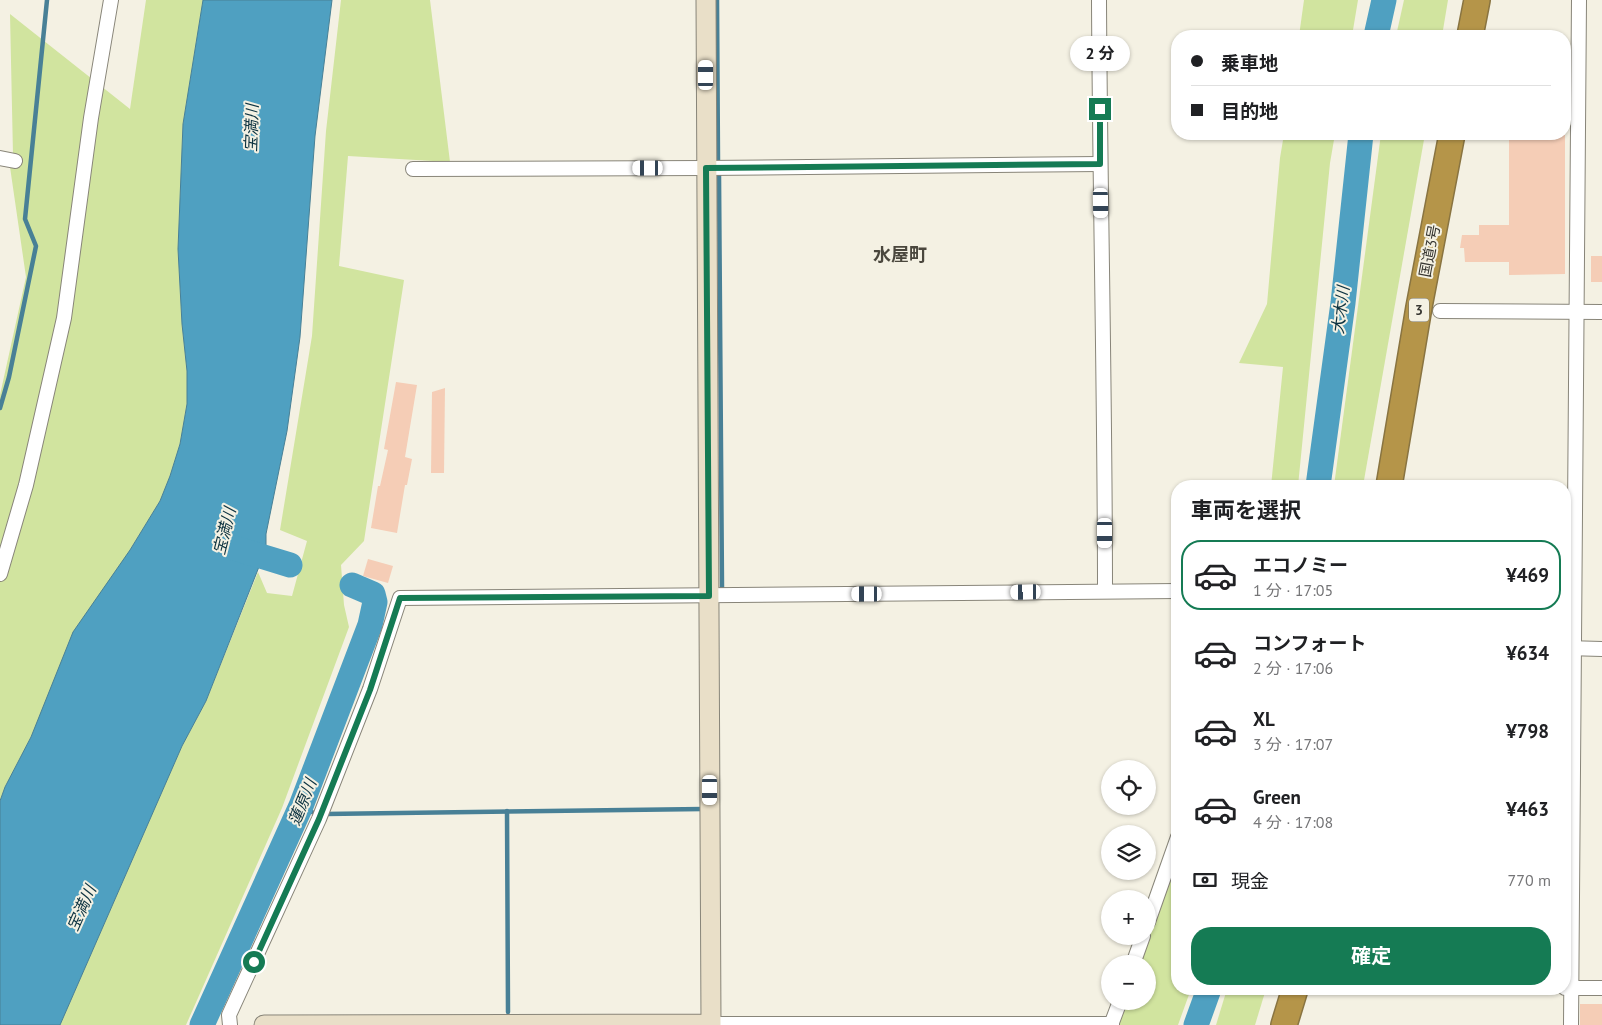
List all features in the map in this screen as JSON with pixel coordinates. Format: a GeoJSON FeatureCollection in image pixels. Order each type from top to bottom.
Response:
{"type":"FeatureCollection","features":[{"type":"Feature","properties":{"kind":"highway"},"geometry":{"type":"LineString","coordinates":[[1471,30],[1477,0]]}},
{"type":"Feature","properties":{"kind":"highway","name":"国道3号"},"geometry":{"type":"LineString","coordinates":[[1390,480],[1419,307],[1451,140]]}},
{"type":"Feature","properties":{"kind":"highway"},"geometry":{"type":"LineString","coordinates":[[1284,1025],[1293,995]]}},
{"type":"Feature","properties":{"kind":"street"},"geometry":{"type":"LineString","coordinates":[[0,574],[26,485],[64,318],[91,118],[111,0]]}},
{"type":"Feature","properties":{"kind":"street"},"geometry":{"type":"LineString","coordinates":[[706,0],[711,1024]]}},
{"type":"Feature","properties":{"kind":"street"},"geometry":{"type":"LineString","coordinates":[[1099,0],[1105,419],[1105,591]]}},
{"type":"Feature","properties":{"kind":"street"},"geometry":{"type":"LineString","coordinates":[[1571,552],[1576,312],[1579,0]]}},
{"type":"Feature","properties":{"kind":"street"},"geometry":{"type":"LineString","coordinates":[[0,158],[15,161]]}},
{"type":"Feature","properties":{"kind":"street"},"geometry":{"type":"LineString","coordinates":[[413,169],[1100,164]]}},
{"type":"Feature","properties":{"kind":"street"},"geometry":{"type":"LineString","coordinates":[[1440,311],[1602,312]]}},
{"type":"Feature","properties":{"kind":"street"},"geometry":{"type":"LineString","coordinates":[[230,1025],[229,1015],[319,819],[370,690],[400,598],[1171,591]]}},
{"type":"Feature","properties":{"kind":"street"},"geometry":{"type":"LineString","coordinates":[[1571,648],[1602,649]]}},
{"type":"Feature","properties":{"kind":"street"},"geometry":{"type":"LineString","coordinates":[[1156,899],[1171,857]]}},
{"type":"Feature","properties":{"kind":"street"},"geometry":{"type":"LineString","coordinates":[[1571,988],[1602,988]]}},
{"type":"Feature","properties":{"kind":"street"},"geometry":{"type":"LineString","coordinates":[[1569,995],[1571,1025]]}},
{"type":"Feature","properties":{"kind":"street"},"geometry":{"type":"LineString","coordinates":[[264,1025],[1112,1024],[1117,1010]]}},
{"type":"Feature","properties":{"kind":"green space"},"geometry":{"type":"Polygon","coordinates":[[[146,0],[203,0],[183,124],[178,249],[182,324],[187,371],[187,404],[180,444],[160,501],[130,550],[5,787],[0,801],[0,395],[26,277],[10,167],[13,155],[10,14],[130,109],[146,0]]]}},
{"type":"Feature","properties":{"kind":"green space"},"geometry":{"type":"Polygon","coordinates":[[[341,0],[430,0],[450,162],[348,156],[339,266],[404,280],[364,541],[341,565],[344,605],[349,627],[282,808],[186,1025],[60,1025],[182,746],[206,701],[258,572],[267,593],[292,596],[307,541],[280,530],[312,336],[326,131],[341,0]]]}},
{"type":"Feature","properties":{"kind":"green space"},"geometry":{"type":"Polygon","coordinates":[[[1304,0],[1358,0],[1353,30],[1300,30],[1304,0]]]}},
{"type":"Feature","properties":{"kind":"green space"},"geometry":{"type":"Polygon","coordinates":[[[1404,0],[1448,0],[1443,30],[1397,30],[1404,0]]]}},
{"type":"Feature","properties":{"kind":"green space"},"geometry":{"type":"Polygon","coordinates":[[[1283,140],[1334,140],[1330,163],[1299,480],[1272,480],[1283,367],[1239,363],[1267,304],[1283,140]]]}},
{"type":"Feature","properties":{"kind":"green space"},"geometry":{"type":"Polygon","coordinates":[[[1380,140],[1424,140],[1364,480],[1335,480],[1380,140]]]}},
{"type":"Feature","properties":{"kind":"green space"},"geometry":{"type":"Polygon","coordinates":[[[1171,869],[1171,995],[1189,995],[1178,1025],[1115,1025],[1121,1010],[1156,1010],[1156,955],[1140,955],[1144,945],[1156,945],[1156,911],[1171,869]]]}},
{"type":"Feature","properties":{"kind":"green space"},"geometry":{"type":"Polygon","coordinates":[[[1225,995],[1264,995],[1255,1025],[1216,1025],[1225,995]]]}},
{"type":"Feature","properties":{"kind":"water","name":"宝満川"},"geometry":{"type":"Polygon","coordinates":[[[203,0],[332,0],[315,136],[300,337],[287,431],[266,534],[266,549],[206,701],[182,746],[60,1025],[0,1025],[0,801],[5,787],[31,737],[73,632],[130,550],[160,501],[180,444],[187,404],[187,371],[182,324],[178,249],[183,124],[203,0]]]}},
{"type":"Feature","properties":{"kind":"building"},"geometry":{"type":"Polygon","coordinates":[[[1509,140],[1565,140],[1565,274],[1509,275],[1509,262],[1465,262],[1464,248],[1460,248],[1462,235],[1479,235],[1479,225],[1509,225],[1509,140]]]}},
{"type":"Feature","properties":{"kind":"building"},"geometry":{"type":"Polygon","coordinates":[[[1591,256],[1602,256],[1602,282],[1591,282],[1591,256]]]}},
{"type":"Feature","properties":{"kind":"building"},"geometry":{"type":"Polygon","coordinates":[[[396,382],[417,385],[405,457],[412,459],[407,485],[405,485],[397,533],[371,528],[378,486],[380,486],[388,450],[384,449],[396,382]]]}},
{"type":"Feature","properties":{"kind":"building"},"geometry":{"type":"Polygon","coordinates":[[[445,388],[444,473],[431,473],[432,392],[445,388]]]}},
{"type":"Feature","properties":{"kind":"building"},"geometry":{"type":"Polygon","coordinates":[[[368,559],[393,566],[388,583],[363,576],[368,559]]]}},
{"type":"Feature","properties":{"kind":"building"},"geometry":{"type":"Polygon","coordinates":[[[1580,1004],[1602,1004],[1602,1025],[1580,1025],[1580,1004]]]}},
{"type":"Feature","properties":{"kind":"waterway"},"geometry":{"type":"LineString","coordinates":[[0,408],[9,377],[36,246],[25,219],[47,0]]}},
{"type":"Feature","properties":{"kind":"waterway"},"geometry":{"type":"LineString","coordinates":[[717,0],[718,160]]}},
{"type":"Feature","properties":{"kind":"waterway","name":"大木川"},"geometry":{"type":"LineString","coordinates":[[1377,30],[1384,0]]}},
{"type":"Feature","properties":{"kind":"waterway","name":"大木川"},"geometry":{"type":"LineString","coordinates":[[1319,480],[1343,303],[1360,140]]}},
{"type":"Feature","properties":{"kind":"waterway"},"geometry":{"type":"LineString","coordinates":[[719,175],[722,588]]}},
{"type":"Feature","properties":{"kind":"waterway","name":"蓮原川"},"geometry":{"type":"LineString","coordinates":[[231,547],[290,565]]}},
{"type":"Feature","properties":{"kind":"waterway","name":"蓮原川"},"geometry":{"type":"LineString","coordinates":[[202,1025],[301,806],[370,625],[375,602],[373,594],[352,585]]}},
{"type":"Feature","properties":{"kind":"waterway","name":"蓮原川"},"geometry":{"type":"LineString","coordinates":[[373,594],[376,587]]}},
{"type":"Feature","properties":{"kind":"waterway"},"geometry":{"type":"LineString","coordinates":[[301,806],[312,812]]}},
{"type":"Feature","properties":{"kind":"waterway"},"geometry":{"type":"LineString","coordinates":[[325,814],[703,809]]}},
{"type":"Feature","properties":{"kind":"waterway"},"geometry":{"type":"LineString","coordinates":[[507,811],[508,1012]]}},
{"type":"Feature","properties":{"kind":"waterway","name":"大木川"},"geometry":{"type":"LineString","coordinates":[[1196,1025],[1207,995]]}},
{"type":"Feature","properties":{"kind":"district","name":"水屋町"},"geometry":{"type":"Point","coordinates":[900,255]}},
{"type":"Feature","properties":{"kind":"route"},"geometry":{"type":"LineString","coordinates":[[254,962],[319,819],[370,690],[400,598],[709,596],[706,168],[1100,164],[1100,109]]}}]}
